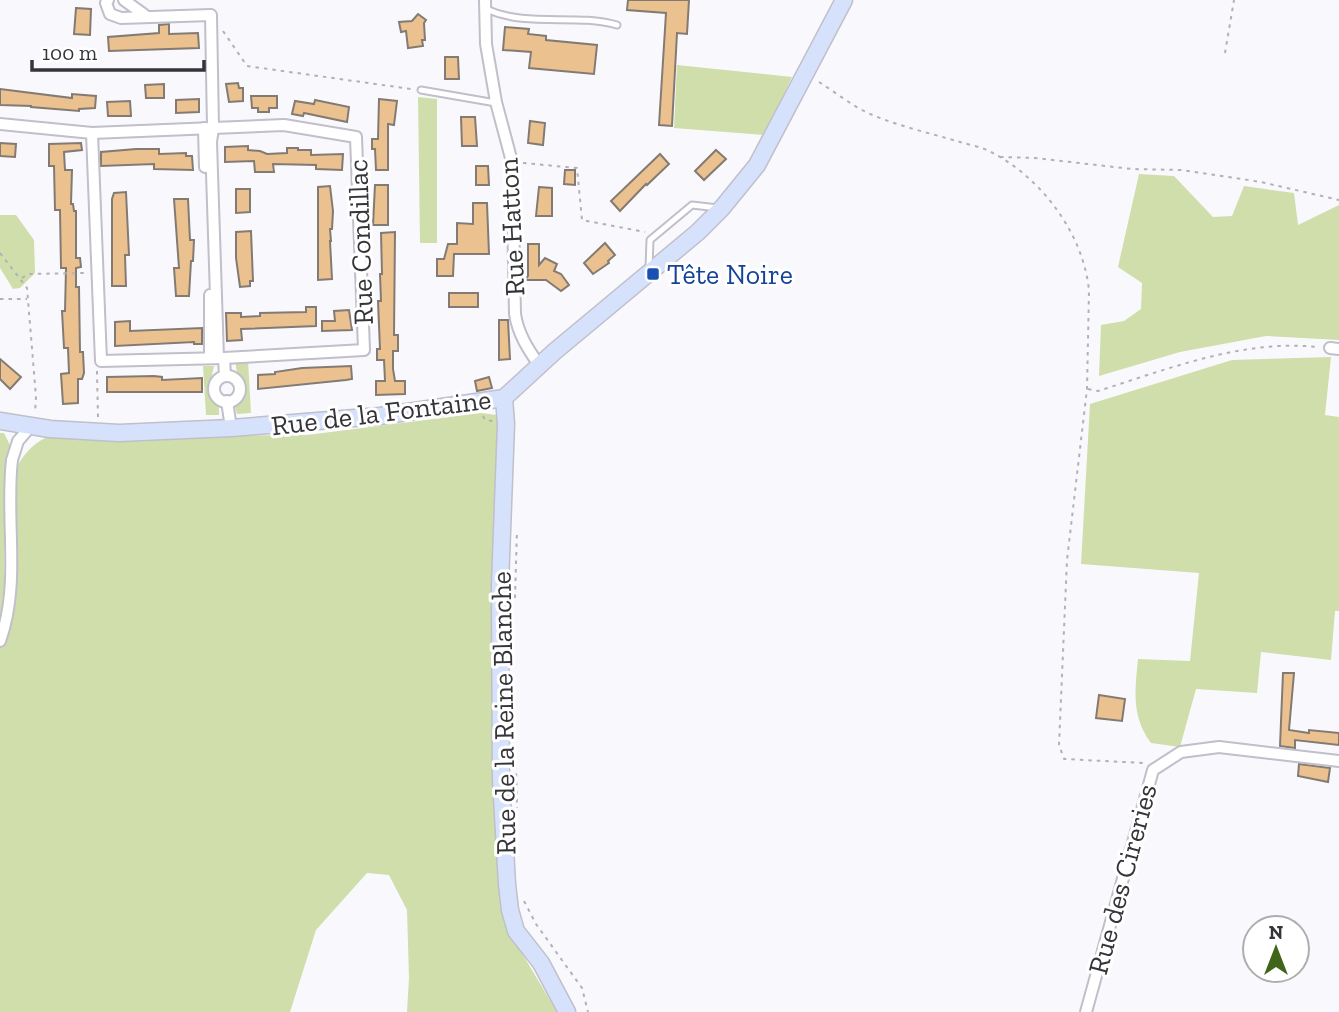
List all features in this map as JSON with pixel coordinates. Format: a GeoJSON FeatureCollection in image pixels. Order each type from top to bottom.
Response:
{"type":"FeatureCollection","features":[{"type":"Feature","properties":{"kind":"street"},"geometry":{"type":"LineString","coordinates":[[108,0],[110,14],[114,17],[211,15],[206,190],[213,199],[217,358],[225,376],[236,380],[239,387],[235,398],[227,401],[219,399],[214,388],[217,380],[225,376]]}},
{"type":"Feature","properties":{"kind":"street"},"geometry":{"type":"LineString","coordinates":[[124,0],[146,16]]}},
{"type":"Feature","properties":{"kind":"street","name":"Rue de la Fontaine"},"geometry":{"type":"LineString","coordinates":[[1,417],[29,423],[119,433],[231,428],[380,416],[504,398],[722,208],[757,165],[844,0]]}},
{"type":"Feature","properties":{"kind":"street","name":"Rue Hatton"},"geometry":{"type":"LineString","coordinates":[[486,4],[486,44],[496,103],[512,162],[515,314],[525,344],[539,365]]}},
{"type":"Feature","properties":{"kind":"street"},"geometry":{"type":"LineString","coordinates":[[0,124],[92,133],[209,128]]}},
{"type":"Feature","properties":{"kind":"street","name":"Rue Condillac"},"geometry":{"type":"LineString","coordinates":[[101,361],[364,350],[356,137],[284,125],[209,128]]}},
{"type":"Feature","properties":{"kind":"street"},"geometry":{"type":"LineString","coordinates":[[92,133],[101,361]]}},
{"type":"Feature","properties":{"kind":"street","name":"Rue de la Reine Blanche"},"geometry":{"type":"LineString","coordinates":[[504,398],[506,424],[500,599],[501,779],[507,884],[516,931],[541,963],[567,1012]]}},
{"type":"Feature","properties":{"kind":"street","name":"Rue de la Fontaine"},"geometry":{"type":"LineString","coordinates":[[227,401],[231,428]]}},
{"type":"Feature","properties":{"kind":"street"},"geometry":{"type":"LineString","coordinates":[[0,641],[10,589],[12,460],[18,441],[29,423]]}},
{"type":"Feature","properties":{"kind":"street","name":"Rue des Cireries"},"geometry":{"type":"LineString","coordinates":[[1086,1012],[1153,770],[1181,752],[1219,747],[1339,761]]}},
{"type":"Feature","properties":{"kind":"lane"},"geometry":{"type":"LineString","coordinates":[[486,4],[499,15],[530,20],[599,20],[617,25]]}},
{"type":"Feature","properties":{"kind":"lane"},"geometry":{"type":"LineString","coordinates":[[421,90],[496,103]]}},
{"type":"Feature","properties":{"kind":"lane"},"geometry":{"type":"LineString","coordinates":[[648,272],[650,240],[656,234],[692,205],[722,208]]}},
{"type":"Feature","properties":{"kind":"path"},"geometry":{"type":"LineString","coordinates":[[1225,53],[1234,0]]}},
{"type":"Feature","properties":{"kind":"path"},"geometry":{"type":"LineString","coordinates":[[211,15],[247,66],[421,90]]}},
{"type":"Feature","properties":{"kind":"path"},"geometry":{"type":"LineString","coordinates":[[805,75],[868,113],[989,151],[999,157],[1016,168],[1040,191],[1066,223],[1077,243],[1088,275],[1087,389],[1068,560],[1059,745],[1064,758],[1088,762],[1138,761],[1153,770]]}},
{"type":"Feature","properties":{"kind":"path"},"geometry":{"type":"LineString","coordinates":[[999,157],[1035,158],[1132,169],[1182,170],[1261,182],[1339,200]]}},
{"type":"Feature","properties":{"kind":"path"},"geometry":{"type":"LineString","coordinates":[[512,162],[576,168],[582,220],[656,234]]}},
{"type":"Feature","properties":{"kind":"path"},"geometry":{"type":"LineString","coordinates":[[0,253],[27,288],[36,397],[29,423]]}},
{"type":"Feature","properties":{"kind":"path"},"geometry":{"type":"LineString","coordinates":[[21,279],[29,274],[97,272]]}},
{"type":"Feature","properties":{"kind":"path"},"geometry":{"type":"LineString","coordinates":[[0,299],[28,299]]}},
{"type":"Feature","properties":{"kind":"path"},"geometry":{"type":"LineString","coordinates":[[1087,389],[1098,391],[1242,349],[1303,345],[1334,348]]}},
{"type":"Feature","properties":{"kind":"path"},"geometry":{"type":"LineString","coordinates":[[98,422],[97,367],[101,361]]}},
{"type":"Feature","properties":{"kind":"path"},"geometry":{"type":"LineString","coordinates":[[515,604],[517,524]]}},
{"type":"Feature","properties":{"kind":"path"},"geometry":{"type":"LineString","coordinates":[[516,766],[517,808]]}},
{"type":"Feature","properties":{"kind":"path"},"geometry":{"type":"LineString","coordinates":[[523,899],[536,924],[582,988],[588,1012]]}},
{"type":"Feature","properties":{"kind":"green space"},"geometry":{"type":"Polygon","coordinates":[[[677,65],[792,77],[765,135],[674,128],[677,65]]]}},
{"type":"Feature","properties":{"kind":"green space"},"geometry":{"type":"Polygon","coordinates":[[[418,97],[437,99],[437,243],[420,243],[418,97]]]}},
{"type":"Feature","properties":{"kind":"green space"},"geometry":{"type":"Polygon","coordinates":[[[1139,174],[1174,176],[1213,217],[1232,216],[1244,186],[1294,193],[1298,225],[1339,205],[1339,340],[1266,336],[1180,352],[1099,376],[1101,325],[1124,321],[1141,309],[1142,283],[1118,267],[1139,174]]]}},
{"type":"Feature","properties":{"kind":"green space"},"geometry":{"type":"Polygon","coordinates":[[[0,215],[16,215],[34,240],[35,273],[20,288],[13,289],[0,268],[0,215]]]}},
{"type":"Feature","properties":{"kind":"green space"},"geometry":{"type":"Polygon","coordinates":[[[1331,357],[1325,415],[1339,417],[1339,611],[1335,611],[1331,660],[1261,652],[1257,693],[1196,689],[1180,747],[1151,743],[1137,713],[1138,659],[1190,661],[1199,573],[1081,564],[1090,404],[1232,360],[1331,357]]]}},
{"type":"Feature","properties":{"kind":"green space"},"geometry":{"type":"Polygon","coordinates":[[[248,360],[251,413],[237,414],[235,407],[240,401],[242,390],[236,361],[248,360]]]}},
{"type":"Feature","properties":{"kind":"green space"},"geometry":{"type":"Polygon","coordinates":[[[203,366],[214,366],[209,389],[219,409],[219,415],[206,415],[203,366]]]}},
{"type":"Feature","properties":{"kind":"green space"},"geometry":{"type":"Polygon","coordinates":[[[481,413],[497,415],[504,923],[557,1012],[407,1012],[407,910],[389,875],[367,873],[316,930],[290,1012],[0,1012],[0,648],[7,630],[12,476],[26,453],[47,437],[307,435],[481,413]]]}},
{"type":"Feature","properties":{"kind":"green space"},"geometry":{"type":"Polygon","coordinates":[[[0,433],[4,433],[10,445],[4,476],[4,588],[0,621],[0,433]]]}},
{"type":"Feature","properties":{"kind":"building"},"geometry":{"type":"Polygon","coordinates":[[[628,0],[689,0],[687,34],[677,33],[672,126],[659,125],[666,13],[627,10],[628,0]]]}},
{"type":"Feature","properties":{"kind":"building"},"geometry":{"type":"Polygon","coordinates":[[[76,8],[91,9],[90,35],[74,34],[76,8]]]}},
{"type":"Feature","properties":{"kind":"building"},"geometry":{"type":"Polygon","coordinates":[[[418,14],[426,20],[425,40],[422,40],[423,46],[408,48],[406,31],[401,32],[399,22],[412,21],[418,14]]]}},
{"type":"Feature","properties":{"kind":"building"},"geometry":{"type":"Polygon","coordinates":[[[169,24],[169,34],[198,33],[199,48],[109,51],[108,37],[159,33],[159,25],[169,24]]]}},
{"type":"Feature","properties":{"kind":"building"},"geometry":{"type":"Polygon","coordinates":[[[505,27],[529,29],[528,34],[546,36],[546,40],[597,45],[594,74],[529,68],[531,52],[503,50],[505,27]]]}},
{"type":"Feature","properties":{"kind":"building"},"geometry":{"type":"Polygon","coordinates":[[[445,57],[458,57],[459,79],[445,79],[445,57]]]}},
{"type":"Feature","properties":{"kind":"building"},"geometry":{"type":"Polygon","coordinates":[[[238,83],[239,88],[243,88],[243,101],[229,102],[226,84],[238,83]]]}},
{"type":"Feature","properties":{"kind":"building"},"geometry":{"type":"Polygon","coordinates":[[[164,84],[164,98],[146,98],[145,85],[164,84]]]}},
{"type":"Feature","properties":{"kind":"building"},"geometry":{"type":"Polygon","coordinates":[[[0,89],[72,98],[72,94],[96,96],[95,108],[79,111],[0,105],[0,89]]]}},
{"type":"Feature","properties":{"kind":"building"},"geometry":{"type":"Polygon","coordinates":[[[251,96],[277,96],[277,108],[269,108],[269,112],[258,112],[258,108],[252,108],[251,96]]]}},
{"type":"Feature","properties":{"kind":"building"},"geometry":{"type":"Polygon","coordinates":[[[199,99],[199,112],[176,113],[176,100],[199,99]]]}},
{"type":"Feature","properties":{"kind":"building"},"geometry":{"type":"Polygon","coordinates":[[[379,99],[397,101],[394,125],[388,124],[388,170],[376,170],[375,149],[372,149],[372,139],[378,139],[379,99]]]}},
{"type":"Feature","properties":{"kind":"building"},"geometry":{"type":"Polygon","coordinates":[[[315,100],[349,107],[347,122],[304,113],[303,116],[292,114],[295,101],[314,104],[315,100]]]}},
{"type":"Feature","properties":{"kind":"building"},"geometry":{"type":"Polygon","coordinates":[[[130,101],[131,116],[108,116],[107,102],[130,101]]]}},
{"type":"Feature","properties":{"kind":"building"},"geometry":{"type":"Polygon","coordinates":[[[461,117],[475,117],[477,146],[462,146],[461,117]]]}},
{"type":"Feature","properties":{"kind":"building"},"geometry":{"type":"Polygon","coordinates":[[[530,121],[545,123],[543,145],[528,143],[530,121]]]}},
{"type":"Feature","properties":{"kind":"building"},"geometry":{"type":"Polygon","coordinates":[[[0,143],[16,144],[15,157],[0,156],[0,143]]]}},
{"type":"Feature","properties":{"kind":"building"},"geometry":{"type":"Polygon","coordinates":[[[81,143],[82,150],[64,152],[65,170],[72,170],[71,204],[76,211],[76,258],[80,258],[81,267],[76,268],[76,287],[79,287],[80,352],[83,352],[84,373],[82,379],[78,379],[78,403],[63,404],[61,374],[69,373],[68,348],[64,348],[62,311],[65,311],[66,268],[61,268],[60,210],[55,210],[54,166],[49,166],[49,144],[81,143]]]}},
{"type":"Feature","properties":{"kind":"building"},"geometry":{"type":"Polygon","coordinates":[[[248,146],[248,150],[267,154],[287,153],[287,148],[298,148],[311,150],[311,155],[343,154],[342,170],[316,169],[316,165],[273,164],[274,172],[255,172],[254,161],[225,162],[225,147],[248,146]]]}},
{"type":"Feature","properties":{"kind":"building"},"geometry":{"type":"Polygon","coordinates":[[[159,149],[159,154],[186,153],[186,156],[192,156],[193,170],[154,169],[154,164],[101,166],[101,152],[159,149]]]}},
{"type":"Feature","properties":{"kind":"building"},"geometry":{"type":"Polygon","coordinates":[[[716,150],[726,159],[704,180],[695,171],[716,150]]]}},
{"type":"Feature","properties":{"kind":"building"},"geometry":{"type":"Polygon","coordinates":[[[660,154],[669,164],[620,211],[611,201],[660,154]]]}},
{"type":"Feature","properties":{"kind":"building"},"geometry":{"type":"Polygon","coordinates":[[[476,166],[488,166],[489,185],[476,185],[476,166]]]}},
{"type":"Feature","properties":{"kind":"building"},"geometry":{"type":"Polygon","coordinates":[[[565,170],[575,170],[575,185],[564,184],[565,170]]]}},
{"type":"Feature","properties":{"kind":"building"},"geometry":{"type":"Polygon","coordinates":[[[375,185],[388,185],[388,225],[373,225],[375,185]]]}},
{"type":"Feature","properties":{"kind":"building"},"geometry":{"type":"Polygon","coordinates":[[[330,186],[333,211],[330,229],[332,279],[318,280],[318,187],[330,186]]]}},
{"type":"Feature","properties":{"kind":"building"},"geometry":{"type":"Polygon","coordinates":[[[539,187],[552,188],[552,216],[536,216],[539,187]]]}},
{"type":"Feature","properties":{"kind":"building"},"geometry":{"type":"Polygon","coordinates":[[[236,189],[250,189],[250,212],[236,213],[236,189]]]}},
{"type":"Feature","properties":{"kind":"building"},"geometry":{"type":"Polygon","coordinates":[[[126,192],[129,255],[125,255],[126,286],[112,286],[112,199],[114,193],[126,192]]]}},
{"type":"Feature","properties":{"kind":"building"},"geometry":{"type":"Polygon","coordinates":[[[174,199],[188,199],[190,240],[194,240],[189,296],[176,296],[174,268],[179,268],[174,199]]]}},
{"type":"Feature","properties":{"kind":"building"},"geometry":{"type":"Polygon","coordinates":[[[473,203],[487,203],[489,254],[454,254],[453,276],[437,276],[437,259],[444,259],[448,244],[457,244],[457,223],[473,224],[473,203]]]}},
{"type":"Feature","properties":{"kind":"building"},"geometry":{"type":"Polygon","coordinates":[[[251,231],[253,281],[250,281],[250,286],[240,287],[236,232],[251,231]]]}},
{"type":"Feature","properties":{"kind":"building"},"geometry":{"type":"Polygon","coordinates":[[[395,232],[394,335],[398,335],[398,351],[393,351],[393,369],[395,381],[405,381],[405,394],[376,395],[376,381],[385,381],[384,360],[377,360],[377,349],[380,349],[378,301],[381,301],[381,233],[395,232]]]}},
{"type":"Feature","properties":{"kind":"building"},"geometry":{"type":"Polygon","coordinates":[[[605,243],[615,255],[609,263],[593,274],[584,263],[605,243]]]}},
{"type":"Feature","properties":{"kind":"building"},"geometry":{"type":"Polygon","coordinates":[[[528,244],[539,244],[539,265],[545,258],[557,264],[554,271],[561,274],[569,285],[561,291],[546,280],[525,280],[528,276],[528,244]]]}},
{"type":"Feature","properties":{"kind":"building"},"geometry":{"type":"Polygon","coordinates":[[[449,293],[478,293],[478,307],[449,307],[449,293]]]}},
{"type":"Feature","properties":{"kind":"building"},"geometry":{"type":"Polygon","coordinates":[[[306,307],[316,307],[316,326],[241,329],[242,340],[227,341],[226,313],[241,313],[241,317],[260,316],[260,313],[306,312],[306,307]]]}},
{"type":"Feature","properties":{"kind":"building"},"geometry":{"type":"Polygon","coordinates":[[[349,310],[352,330],[322,331],[322,321],[335,321],[334,311],[349,310]]]}},
{"type":"Feature","properties":{"kind":"building"},"geometry":{"type":"Polygon","coordinates":[[[499,320],[508,320],[510,359],[499,360],[499,320]]]}},
{"type":"Feature","properties":{"kind":"building"},"geometry":{"type":"Polygon","coordinates":[[[130,321],[130,331],[202,328],[202,344],[194,342],[115,346],[115,322],[130,321]]]}},
{"type":"Feature","properties":{"kind":"building"},"geometry":{"type":"Polygon","coordinates":[[[0,359],[21,377],[10,389],[0,379],[0,359]]]}},
{"type":"Feature","properties":{"kind":"building"},"geometry":{"type":"Polygon","coordinates":[[[351,366],[352,379],[258,389],[258,375],[302,368],[351,366]]]}},
{"type":"Feature","properties":{"kind":"building"},"geometry":{"type":"Polygon","coordinates":[[[107,377],[162,377],[162,380],[202,378],[202,392],[107,392],[107,377]]]}},
{"type":"Feature","properties":{"kind":"building"},"geometry":{"type":"Polygon","coordinates":[[[489,377],[492,388],[477,391],[475,381],[489,377]]]}},
{"type":"Feature","properties":{"kind":"building"},"geometry":{"type":"Polygon","coordinates":[[[1283,673],[1294,673],[1289,730],[1339,733],[1339,745],[1295,740],[1295,748],[1280,746],[1283,673]]]}},
{"type":"Feature","properties":{"kind":"building"},"geometry":{"type":"Polygon","coordinates":[[[1099,695],[1125,699],[1122,721],[1096,718],[1099,695]]]}},
{"type":"Feature","properties":{"kind":"building"},"geometry":{"type":"Polygon","coordinates":[[[1299,764],[1330,768],[1328,782],[1298,776],[1299,764]]]}},
{"type":"Feature","properties":{"kind":"place","name":"Tête Noire"},"geometry":{"type":"Point","coordinates":[653,274]}}]}
